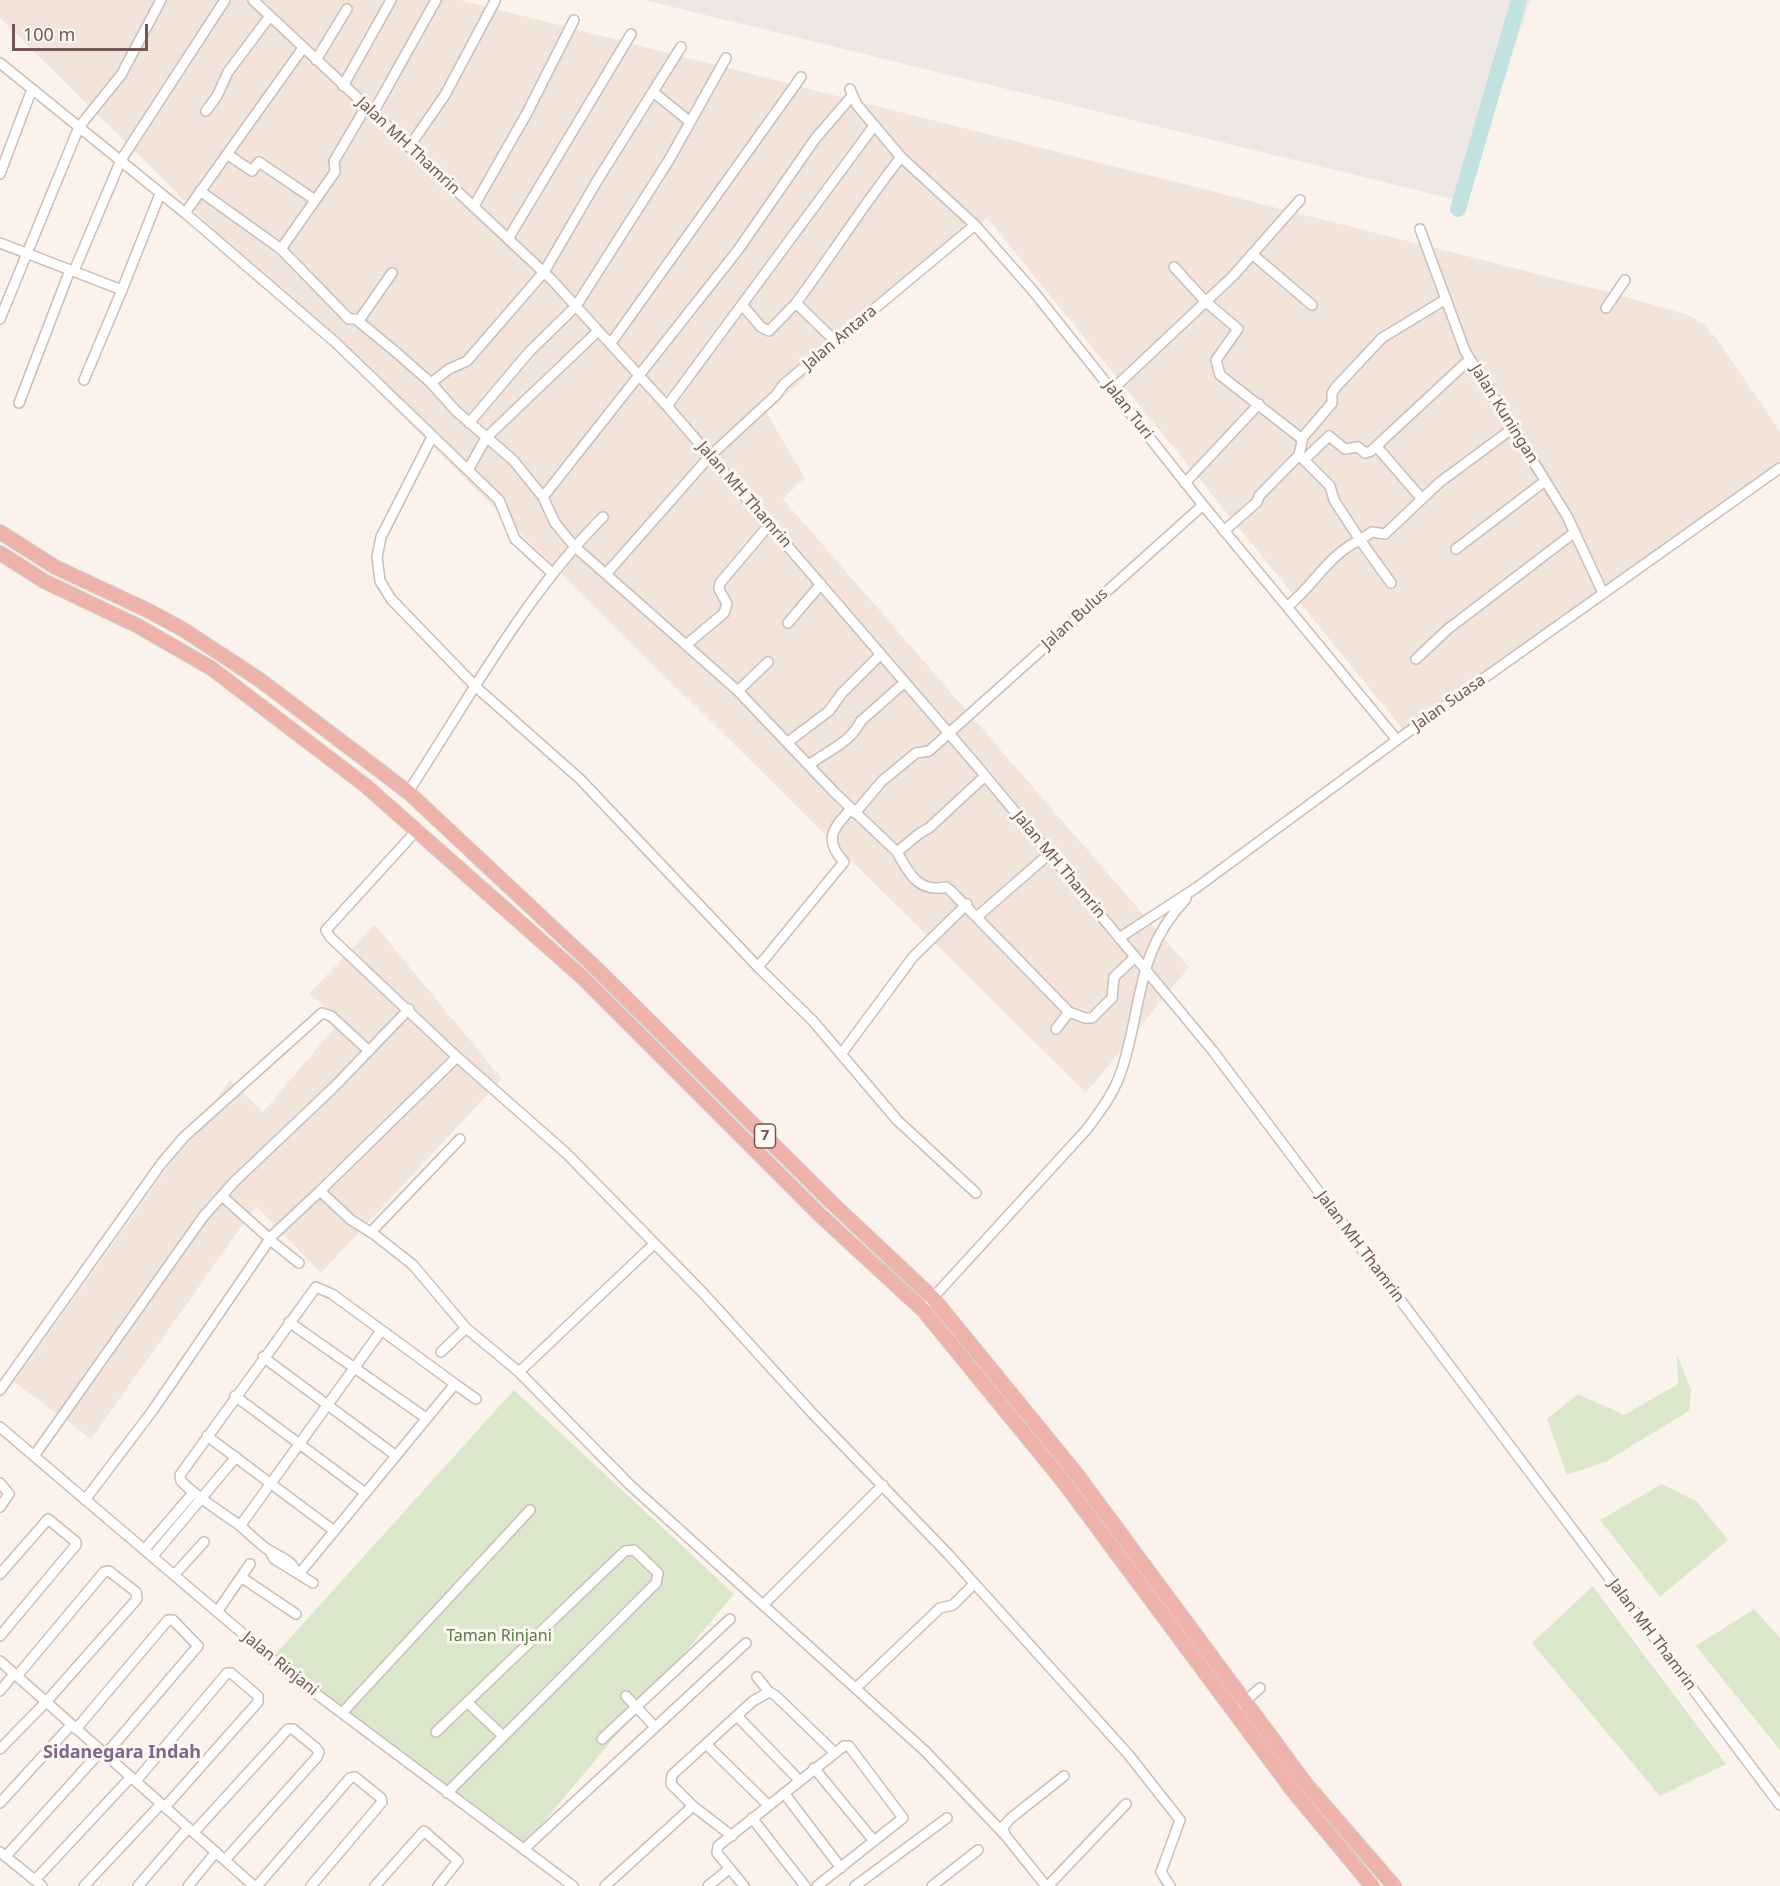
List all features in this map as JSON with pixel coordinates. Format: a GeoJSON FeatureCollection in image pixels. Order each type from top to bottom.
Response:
{"type":"FeatureCollection","features":[{"type":"Feature","properties":{"kind":"highway","name":"7"},"geometry":{"type":"LineString","coordinates":[[0,532],[55,567],[149,611],[224,654],[378,767],[408,792],[596,968],[832,1203],[933,1298],[1076,1472],[1306,1784],[1394,1886]]}},
{"type":"Feature","properties":{"kind":"highway","name":"7"},"geometry":{"type":"LineString","coordinates":[[0,553],[44,581],[175,646],[211,668],[366,786],[582,977],[820,1215],[923,1310],[1062,1480],[1332,1841],[1372,1886]]}},
{"type":"Feature","properties":{"kind":"highway"},"geometry":{"type":"LineString","coordinates":[[277,717],[289,702]]}},
{"type":"Feature","properties":{"kind":"highway"},"geometry":{"type":"LineString","coordinates":[[366,786],[378,767]]}},
{"type":"Feature","properties":{"kind":"highway"},"geometry":{"type":"LineString","coordinates":[[447,856],[459,840]]}},
{"type":"Feature","properties":{"kind":"highway"},"geometry":{"type":"LineString","coordinates":[[694,1089],[705,1077]]}},
{"type":"Feature","properties":{"kind":"street"},"geometry":{"type":"LineString","coordinates":[[0,319],[25,253],[79,127],[121,75],[161,0]]}},
{"type":"Feature","properties":{"kind":"street"},"geometry":{"type":"LineString","coordinates":[[19,403],[72,271],[121,160],[225,0]]}},
{"type":"Feature","properties":{"kind":"street","name":"Jalan MH Thamrin"},"geometry":{"type":"LineString","coordinates":[[253,0],[544,272],[667,406],[948,732],[1213,1051],[1780,1804]]}},
{"type":"Feature","properties":{"kind":"street"},"geometry":{"type":"LineString","coordinates":[[343,86],[391,0]]}},
{"type":"Feature","properties":{"kind":"street"},"geometry":{"type":"LineString","coordinates":[[281,249],[335,172],[334,161],[369,110],[436,0]]}},
{"type":"Feature","properties":{"kind":"street"},"geometry":{"type":"LineString","coordinates":[[409,147],[445,94],[495,1]]}},
{"type":"Feature","properties":{"kind":"street"},"geometry":{"type":"LineString","coordinates":[[316,60],[347,9]]}},
{"type":"Feature","properties":{"kind":"street"},"geometry":{"type":"LineString","coordinates":[[206,111],[218,96],[228,72],[270,16]]}},
{"type":"Feature","properties":{"kind":"street"},"geometry":{"type":"LineString","coordinates":[[474,206],[527,112],[574,20]]}},
{"type":"Feature","properties":{"kind":"street"},"geometry":{"type":"LineString","coordinates":[[508,239],[631,34]]}},
{"type":"Feature","properties":{"kind":"street"},"geometry":{"type":"LineString","coordinates":[[431,383],[449,369],[467,361],[544,272],[597,181],[681,47]]}},
{"type":"Feature","properties":{"kind":"street"},"geometry":{"type":"LineString","coordinates":[[185,213],[303,48]]}},
{"type":"Feature","properties":{"kind":"street"},"geometry":{"type":"LineString","coordinates":[[469,423],[536,344],[576,306],[669,160],[726,58]]}},
{"type":"Feature","properties":{"kind":"street"},"geometry":{"type":"LineString","coordinates":[[0,63],[185,213],[335,342],[499,500],[515,539],[552,573]]}},
{"type":"Feature","properties":{"kind":"street"},"geometry":{"type":"LineString","coordinates":[[611,343],[801,77]]}},
{"type":"Feature","properties":{"kind":"street"},"geometry":{"type":"LineString","coordinates":[[0,174],[32,89]]}},
{"type":"Feature","properties":{"kind":"street"},"geometry":{"type":"LineString","coordinates":[[654,92],[690,121]]}},
{"type":"Feature","properties":{"kind":"street","name":"Jalan Turi"},"geometry":{"type":"LineString","coordinates":[[640,377],[738,250],[815,139],[851,93],[874,126],[901,156],[975,225],[1034,292],[1185,483],[1397,740]]}},
{"type":"Feature","properties":{"kind":"street"},"geometry":{"type":"LineString","coordinates":[[667,406],[874,126]]}},
{"type":"Feature","properties":{"kind":"street"},"geometry":{"type":"LineString","coordinates":[[227,154],[251,171],[259,162],[315,200]]}},
{"type":"Feature","properties":{"kind":"street"},"geometry":{"type":"LineString","coordinates":[[743,306],[762,327],[770,331],[796,303],[844,238],[858,213],[901,156]]}},
{"type":"Feature","properties":{"kind":"street"},"geometry":{"type":"LineString","coordinates":[[200,191],[281,249],[344,315],[349,319],[357,320],[431,383],[469,423],[501,448],[543,497],[555,523],[574,546],[738,691],[853,811],[897,852],[922,886],[935,890],[946,887],[967,904],[1069,1012],[1092,1018],[1112,998],[1116,974],[1135,957]]}},
{"type":"Feature","properties":{"kind":"street"},"geometry":{"type":"LineString","coordinates":[[84,380],[160,194]]}},
{"type":"Feature","properties":{"kind":"street"},"geometry":{"type":"LineString","coordinates":[[1112,390],[1206,302],[1300,200]]}},
{"type":"Feature","properties":{"kind":"street","name":"Jalan Antara"},"geometry":{"type":"LineString","coordinates":[[606,574],[710,456],[776,395],[783,384],[975,225]]}},
{"type":"Feature","properties":{"kind":"street","name":"Jalan Kuningan"},"geometry":{"type":"LineString","coordinates":[[1420,229],[1470,358],[1575,532],[1603,593]]}},
{"type":"Feature","properties":{"kind":"street"},"geometry":{"type":"LineString","coordinates":[[0,243],[122,290]]}},
{"type":"Feature","properties":{"kind":"street"},"geometry":{"type":"LineString","coordinates":[[1252,254],[1312,306]]}},
{"type":"Feature","properties":{"kind":"street"},"geometry":{"type":"LineString","coordinates":[[1174,267],[1206,302],[1238,329],[1216,360],[1216,368],[1220,375],[1302,439]]}},
{"type":"Feature","properties":{"kind":"street"},"geometry":{"type":"LineString","coordinates":[[357,320],[392,273]]}},
{"type":"Feature","properties":{"kind":"street"},"geometry":{"type":"LineString","coordinates":[[1606,308],[1625,280]]}},
{"type":"Feature","properties":{"kind":"street"},"geometry":{"type":"LineString","coordinates":[[1391,583],[1334,500],[1330,486],[1301,458],[1302,439],[1332,403],[1332,393],[1336,387],[1374,345],[1446,299]]}},
{"type":"Feature","properties":{"kind":"street"},"geometry":{"type":"LineString","coordinates":[[796,303],[836,342]]}},
{"type":"Feature","properties":{"kind":"street"},"geometry":{"type":"LineString","coordinates":[[468,470],[486,438],[598,331]]}},
{"type":"Feature","properties":{"kind":"street"},"geometry":{"type":"LineString","coordinates":[[1224,531],[1301,458],[1329,436],[1350,450],[1360,447],[1367,453],[1377,447],[1470,358]]}},
{"type":"Feature","properties":{"kind":"street"},"geometry":{"type":"LineString","coordinates":[[543,497],[609,411],[640,377]]}},
{"type":"Feature","properties":{"kind":"street"},"geometry":{"type":"LineString","coordinates":[[1185,483],[1258,404]]}},
{"type":"Feature","properties":{"kind":"street"},"geometry":{"type":"LineString","coordinates":[[1288,606],[1336,554],[1372,532],[1385,534],[1440,482],[1513,428]]}},
{"type":"Feature","properties":{"kind":"street"},"geometry":{"type":"LineString","coordinates":[[432,437],[382,533],[377,557],[380,580],[391,598],[476,687],[580,778],[842,1053],[897,1120],[976,1193]]}},
{"type":"Feature","properties":{"kind":"street"},"geometry":{"type":"LineString","coordinates":[[1377,447],[1422,499]]}},
{"type":"Feature","properties":{"kind":"street","name":"Jalan Suasa"},"geometry":{"type":"LineString","coordinates":[[1119,938],[1196,888],[1397,740],[1780,468]]}},
{"type":"Feature","properties":{"kind":"street"},"geometry":{"type":"LineString","coordinates":[[1456,549],[1545,481]]}},
{"type":"Feature","properties":{"kind":"street","name":"Jalan Bulus"},"geometry":{"type":"LineString","coordinates":[[758,967],[844,862],[835,852],[832,835],[835,827],[882,781],[916,753],[929,751],[1203,505]]}},
{"type":"Feature","properties":{"kind":"street"},"geometry":{"type":"LineString","coordinates":[[408,792],[552,573],[603,516]]}},
{"type":"Feature","properties":{"kind":"street"},"geometry":{"type":"LineString","coordinates":[[686,645],[724,613],[728,604],[719,589],[720,583],[769,525]]}},
{"type":"Feature","properties":{"kind":"street"},"geometry":{"type":"LineString","coordinates":[[1416,658],[1448,629],[1575,532]]}},
{"type":"Feature","properties":{"kind":"street"},"geometry":{"type":"LineString","coordinates":[[788,623],[821,584]]}},
{"type":"Feature","properties":{"kind":"street"},"geometry":{"type":"LineString","coordinates":[[788,742],[824,716],[842,693],[881,654]]}},
{"type":"Feature","properties":{"kind":"street"},"geometry":{"type":"LineString","coordinates":[[738,691],[768,662]]}},
{"type":"Feature","properties":{"kind":"street"},"geometry":{"type":"LineString","coordinates":[[809,765],[836,748],[857,729],[861,721],[905,682]]}},
{"type":"Feature","properties":{"kind":"street"},"geometry":{"type":"LineString","coordinates":[[897,852],[929,828],[985,776]]}},
{"type":"Feature","properties":{"kind":"street"},"geometry":{"type":"LineString","coordinates":[[417,830],[326,930],[334,943],[409,1010],[457,1057],[567,1154],[883,1485],[1128,1754],[1180,1820],[1161,1872],[1168,1885]]}},
{"type":"Feature","properties":{"kind":"street"},"geometry":{"type":"LineString","coordinates":[[978,916],[1049,854]]}},
{"type":"Feature","properties":{"kind":"street"},"geometry":{"type":"LineString","coordinates":[[923,1310],[1087,1129],[1104,1105],[1122,1070],[1144,968],[1165,925],[1196,888]]}},
{"type":"Feature","properties":{"kind":"street"},"geometry":{"type":"LineString","coordinates":[[842,1053],[913,957],[967,904]]}},
{"type":"Feature","properties":{"kind":"street"},"geometry":{"type":"LineString","coordinates":[[34,1456],[203,1217],[409,1010]]}},
{"type":"Feature","properties":{"kind":"street"},"geometry":{"type":"LineString","coordinates":[[1056,1029],[1069,1012]]}},
{"type":"Feature","properties":{"kind":"street"},"geometry":{"type":"LineString","coordinates":[[0,1390],[161,1164],[184,1137],[322,1013],[331,1016],[369,1051]]}},
{"type":"Feature","properties":{"kind":"street"},"geometry":{"type":"LineString","coordinates":[[86,1500],[153,1410],[270,1239],[457,1057]]}},
{"type":"Feature","properties":{"kind":"street"},"geometry":{"type":"LineString","coordinates":[[371,1232],[460,1139]]}},
{"type":"Feature","properties":{"kind":"street"},"geometry":{"type":"LineString","coordinates":[[320,1191],[351,1220],[371,1232],[413,1265],[466,1328],[519,1372],[630,1485],[925,1750],[1005,1836],[1047,1886],[1126,1804]]}},
{"type":"Feature","properties":{"kind":"street"},"geometry":{"type":"LineString","coordinates":[[222,1196],[299,1263]]}},
{"type":"Feature","properties":{"kind":"street"},"geometry":{"type":"LineString","coordinates":[[519,1372],[654,1244]]}},
{"type":"Feature","properties":{"kind":"street"},"geometry":{"type":"LineString","coordinates":[[313,1583],[297,1573],[292,1564],[277,1553],[270,1551],[240,1526],[201,1500],[181,1481],[180,1475],[263,1357],[316,1287],[332,1294],[476,1399]]}},
{"type":"Feature","properties":{"kind":"street"},"geometry":{"type":"LineString","coordinates":[[289,1322],[426,1419]]}},
{"type":"Feature","properties":{"kind":"street"},"geometry":{"type":"LineString","coordinates":[[441,1352],[466,1328]]}},
{"type":"Feature","properties":{"kind":"street"},"geometry":{"type":"LineString","coordinates":[[240,1526],[381,1331]]}},
{"type":"Feature","properties":{"kind":"street"},"geometry":{"type":"LineString","coordinates":[[263,1357],[395,1455]]}},
{"type":"Feature","properties":{"kind":"street"},"geometry":{"type":"LineString","coordinates":[[297,1573],[455,1384]]}},
{"type":"Feature","properties":{"kind":"street"},"geometry":{"type":"LineString","coordinates":[[235,1396],[364,1492]]}},
{"type":"Feature","properties":{"kind":"street","name":"Jalan Rinjani"},"geometry":{"type":"LineString","coordinates":[[0,1427],[217,1612],[342,1713],[573,1886]]}},
{"type":"Feature","properties":{"kind":"street"},"geometry":{"type":"LineString","coordinates":[[207,1436],[333,1530]]}},
{"type":"Feature","properties":{"kind":"street"},"geometry":{"type":"LineString","coordinates":[[153,1556],[236,1457]]}},
{"type":"Feature","properties":{"kind":"street"},"geometry":{"type":"LineString","coordinates":[[0,1483],[9,1494],[0,1507]]}},
{"type":"Feature","properties":{"kind":"street"},"geometry":{"type":"LineString","coordinates":[[764,1604],[883,1485]]}},
{"type":"Feature","properties":{"kind":"street"},"geometry":{"type":"LineString","coordinates":[[145,1549],[193,1493]]}},
{"type":"Feature","properties":{"kind":"street"},"geometry":{"type":"LineString","coordinates":[[342,1713],[530,1510]]}},
{"type":"Feature","properties":{"kind":"street"},"geometry":{"type":"LineString","coordinates":[[0,1574],[48,1519],[76,1542],[0,1636]]}},
{"type":"Feature","properties":{"kind":"street"},"geometry":{"type":"LineString","coordinates":[[175,1574],[204,1542]]}},
{"type":"Feature","properties":{"kind":"street"},"geometry":{"type":"LineString","coordinates":[[436,1732],[629,1548],[634,1550],[658,1574],[656,1583],[502,1735],[447,1793]]}},
{"type":"Feature","properties":{"kind":"street"},"geometry":{"type":"LineString","coordinates":[[217,1612],[250,1564]]}},
{"type":"Feature","properties":{"kind":"street"},"geometry":{"type":"LineString","coordinates":[[0,1691],[104,1572],[109,1571],[134,1591],[136,1599],[46,1702],[0,1749]]}},
{"type":"Feature","properties":{"kind":"street"},"geometry":{"type":"LineString","coordinates":[[241,1577],[296,1614]]}},
{"type":"Feature","properties":{"kind":"street"},"geometry":{"type":"LineString","coordinates":[[857,1688],[940,1608],[952,1605],[974,1584]]}},
{"type":"Feature","properties":{"kind":"street"},"geometry":{"type":"LineString","coordinates":[[602,1739],[730,1619]]}},
{"type":"Feature","properties":{"kind":"street"},"geometry":{"type":"LineString","coordinates":[[0,1803],[74,1727],[168,1620],[173,1620],[198,1646],[104,1753],[3,1854],[38,1883],[227,1673],[231,1673],[258,1696],[258,1702],[84,1886]]}},
{"type":"Feature","properties":{"kind":"street"},"geometry":{"type":"LineString","coordinates":[[526,1851],[574,1801],[579,1799],[746,1643]]}},
{"type":"Feature","properties":{"kind":"street"},"geometry":{"type":"LineString","coordinates":[[0,1661],[253,1886],[350,1778],[356,1777],[381,1798],[382,1802],[311,1886]]}},
{"type":"Feature","properties":{"kind":"street"},"geometry":{"type":"LineString","coordinates":[[757,1677],[769,1692],[775,1695],[835,1753]]}},
{"type":"Feature","properties":{"kind":"street"},"geometry":{"type":"LineString","coordinates":[[1233,1711],[1260,1688]]}},
{"type":"Feature","properties":{"kind":"street"},"geometry":{"type":"LineString","coordinates":[[732,1836],[693,1806],[674,1788],[670,1779],[753,1701],[769,1692]]}},
{"type":"Feature","properties":{"kind":"street"},"geometry":{"type":"LineString","coordinates":[[626,1695],[655,1727]]}},
{"type":"Feature","properties":{"kind":"street"},"geometry":{"type":"LineString","coordinates":[[467,1702],[502,1735]]}},
{"type":"Feature","properties":{"kind":"street"},"geometry":{"type":"LineString","coordinates":[[736,1716],[799,1780]]}},
{"type":"Feature","properties":{"kind":"street"},"geometry":{"type":"LineString","coordinates":[[138,1886],[288,1730],[293,1729],[316,1748],[319,1752],[317,1757],[225,1860]]}},
{"type":"Feature","properties":{"kind":"street"},"geometry":{"type":"LineString","coordinates":[[706,1744],[767,1804]]}},
{"type":"Feature","properties":{"kind":"street"},"geometry":{"type":"LineString","coordinates":[[744,1886],[729,1869],[717,1849],[767,1804],[844,1746],[853,1749],[903,1815],[900,1822],[817,1886]]}},
{"type":"Feature","properties":{"kind":"street"},"geometry":{"type":"LineString","coordinates":[[814,1768],[874,1841]]}},
{"type":"Feature","properties":{"kind":"street"},"geometry":{"type":"LineString","coordinates":[[1005,1836],[1003,1827],[1007,1822],[1064,1776]]}},
{"type":"Feature","properties":{"kind":"street"},"geometry":{"type":"LineString","coordinates":[[784,1792],[842,1868]]}},
{"type":"Feature","properties":{"kind":"street"},"geometry":{"type":"LineString","coordinates":[[605,1886],[693,1806]]}},
{"type":"Feature","properties":{"kind":"street"},"geometry":{"type":"LineString","coordinates":[[752,1818],[805,1886]]}},
{"type":"Feature","properties":{"kind":"street"},"geometry":{"type":"LineString","coordinates":[[855,1886],[947,1818]]}},
{"type":"Feature","properties":{"kind":"street"},"geometry":{"type":"LineString","coordinates":[[375,1886],[424,1831],[458,1861],[439,1886]]}},
{"type":"Feature","properties":{"kind":"street"},"geometry":{"type":"LineString","coordinates":[[932,1886],[978,1850]]}},
{"type":"Feature","properties":{"kind":"street"},"geometry":{"type":"LineString","coordinates":[[188,1886],[216,1852]]}},
{"type":"Feature","properties":{"kind":"street"},"geometry":{"type":"LineString","coordinates":[[708,1886],[729,1869]]}},
{"type":"Feature","properties":{"kind":"shaded area"},"geometry":{"type":"Polygon","coordinates":[[[0,0],[460,0],[1604,291],[1688,315],[1704,324],[1780,431],[1780,465],[1405,732],[987,218],[766,412],[805,478],[783,499],[1189,967],[1086,1093],[0,18],[0,0]]]}},
{"type":"Feature","properties":{"kind":"shaded area"},"geometry":{"type":"Polygon","coordinates":[[[645,0],[1530,0],[1465,202],[645,0]]]}},
{"type":"Feature","properties":{"kind":"shaded area"},"geometry":{"type":"Polygon","coordinates":[[[375,925],[502,1079],[321,1273],[256,1206],[91,1439],[14,1382],[230,1080],[263,1112],[341,1020],[309,993],[375,925]]]}},
{"type":"Feature","properties":{"kind":"green space"},"geometry":{"type":"Polygon","coordinates":[[[1677,1355],[1691,1390],[1689,1411],[1605,1462],[1567,1475],[1547,1419],[1578,1394],[1624,1415],[1678,1384],[1677,1355]]]}},
{"type":"Feature","properties":{"kind":"green space","name":"Taman Rinjani"},"geometry":{"type":"Polygon","coordinates":[[[514,1390],[734,1594],[522,1848],[272,1658],[514,1390]]]}},
{"type":"Feature","properties":{"kind":"green space"},"geometry":{"type":"Polygon","coordinates":[[[1662,1484],[1697,1502],[1728,1540],[1660,1597],[1600,1520],[1662,1484]]]}},
{"type":"Feature","properties":{"kind":"green space"},"geometry":{"type":"Polygon","coordinates":[[[1593,1586],[1726,1764],[1660,1796],[1532,1643],[1593,1586]]]}},
{"type":"Feature","properties":{"kind":"green space"},"geometry":{"type":"Polygon","coordinates":[[[1754,1609],[1780,1638],[1780,1750],[1696,1646],[1754,1609]]]}},
{"type":"Feature","properties":{"kind":"waterway"},"geometry":{"type":"LineString","coordinates":[[1458,209],[1519,0]]}},
{"type":"Feature","properties":{"kind":"district","name":"Sidanegara Indah"},"geometry":{"type":"Point","coordinates":[122,1753]}}]}
